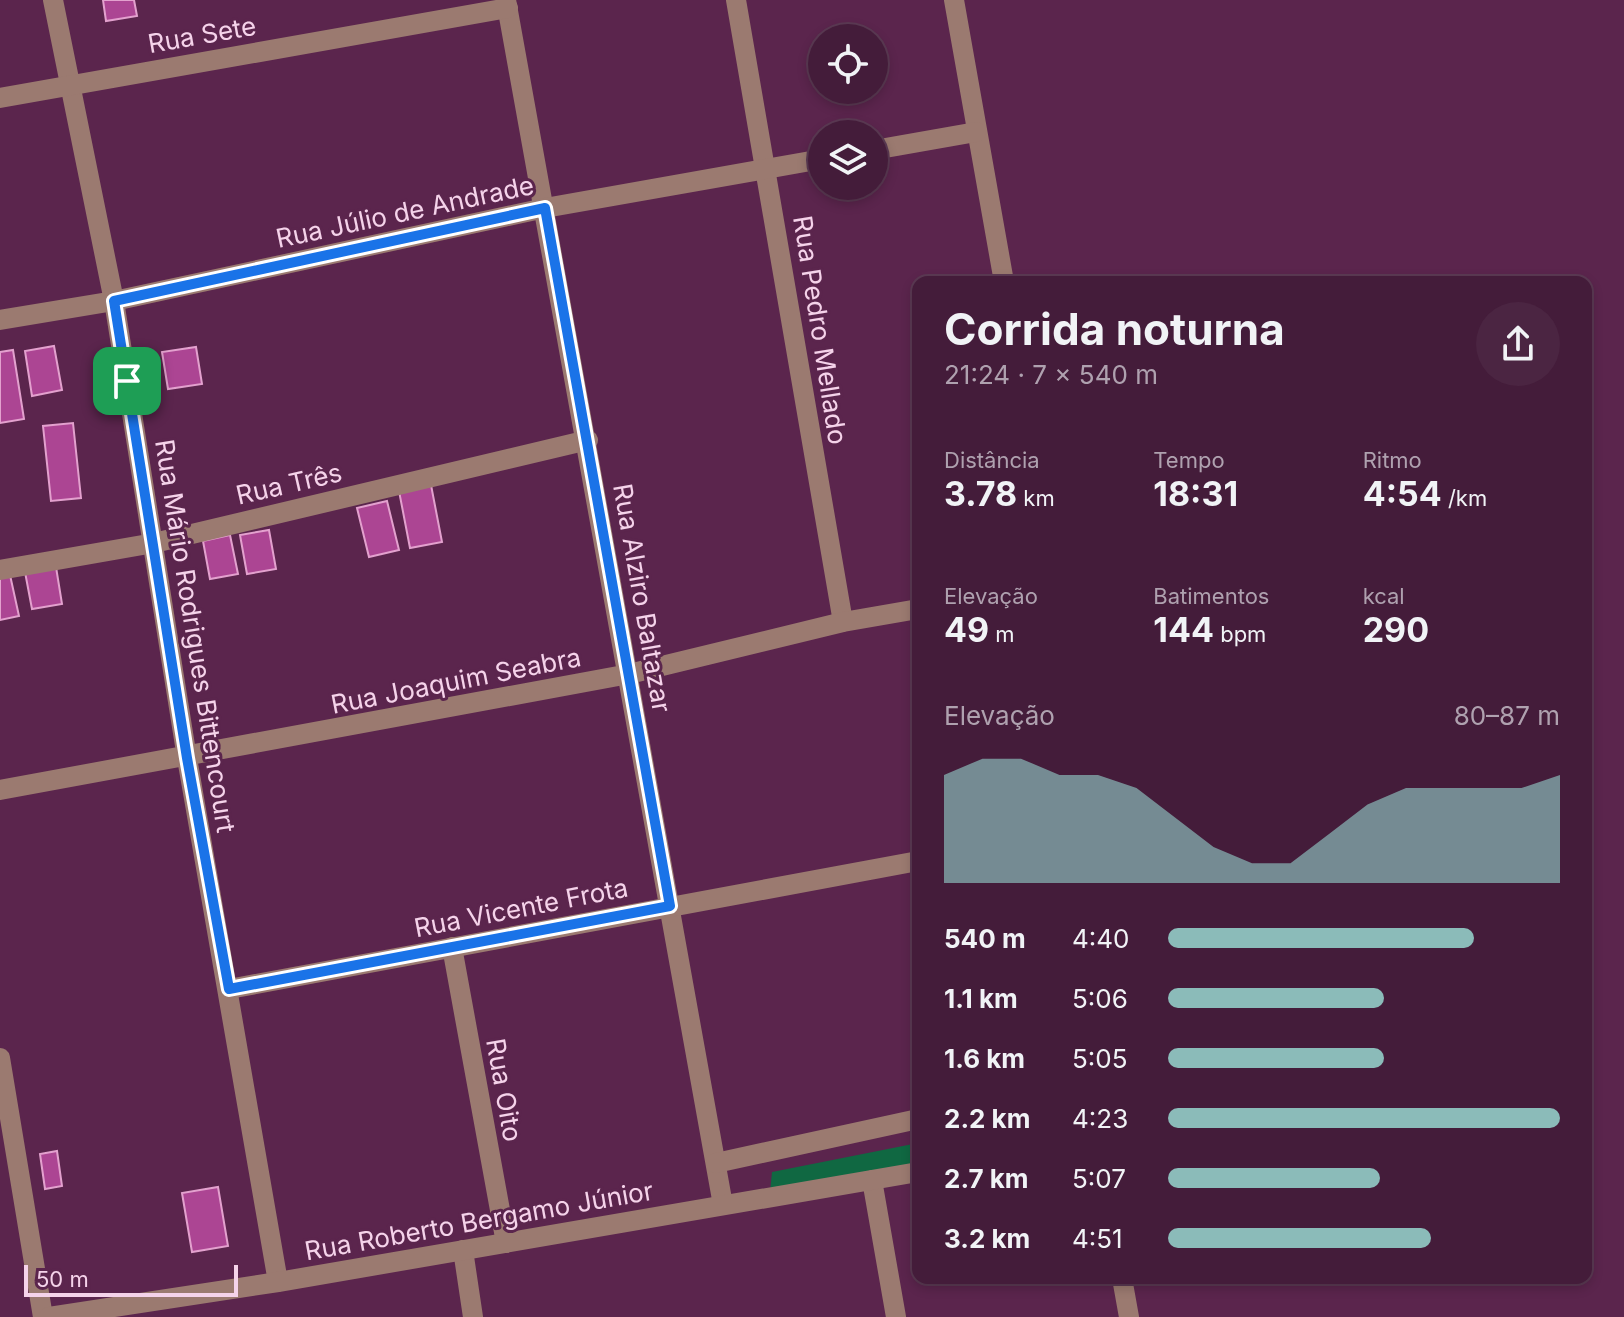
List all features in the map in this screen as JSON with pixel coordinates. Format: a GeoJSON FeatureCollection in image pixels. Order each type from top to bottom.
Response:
{"type":"FeatureCollection","features":[{"type":"Feature","properties":{"kind":"street","name":"Rua Mário Rodrigues Bittencourt"},"geometry":{"type":"LineString","coordinates":[[53,0],[114,301],[187,758],[278,1282]]}},
{"type":"Feature","properties":{"kind":"street","name":"Rua Pedro Mellado"},"geometry":{"type":"LineString","coordinates":[[736,0],[843,622]]}},
{"type":"Feature","properties":{"kind":"street"},"geometry":{"type":"LineString","coordinates":[[954,0],[1003,276]]}},
{"type":"Feature","properties":{"kind":"street","name":"Rua Sete"},"geometry":{"type":"LineString","coordinates":[[0,98],[507,4]]}},
{"type":"Feature","properties":{"kind":"street","name":"Rua Alziro Baltazar"},"geometry":{"type":"LineString","coordinates":[[507,4],[588,440],[723,1205]]}},
{"type":"Feature","properties":{"kind":"street"},"geometry":{"type":"LineString","coordinates":[[888,148],[976,132]]}},
{"type":"Feature","properties":{"kind":"street","name":"Rua Júlio de Andrade"},"geometry":{"type":"LineString","coordinates":[[0,320],[114,301],[545,208],[808,162]]}},
{"type":"Feature","properties":{"kind":"street","name":"Rua Três"},"geometry":{"type":"LineString","coordinates":[[0,570],[154,543],[588,440]]}},
{"type":"Feature","properties":{"kind":"street","name":"Rua Joaquim Seabra"},"geometry":{"type":"LineString","coordinates":[[0,790],[187,758],[629,674],[843,622],[912,610]]}},
{"type":"Feature","properties":{"kind":"street","name":"Rua Vicente Frota"},"geometry":{"type":"LineString","coordinates":[[229,989],[912,862]]}},
{"type":"Feature","properties":{"kind":"street","name":"Rua Oito"},"geometry":{"type":"LineString","coordinates":[[452,947],[506,1243]]}},
{"type":"Feature","properties":{"kind":"street"},"geometry":{"type":"LineString","coordinates":[[0,1058],[46,1317]]}},
{"type":"Feature","properties":{"kind":"street"},"geometry":{"type":"LineString","coordinates":[[716,1163],[912,1120]]}},
{"type":"Feature","properties":{"kind":"street","name":"Rua Roberto Bergamo Júnior"},"geometry":{"type":"LineString","coordinates":[[46,1317],[278,1282],[912,1173]]}},
{"type":"Feature","properties":{"kind":"street"},"geometry":{"type":"LineString","coordinates":[[872,1180],[896,1317]]}},
{"type":"Feature","properties":{"kind":"street"},"geometry":{"type":"LineString","coordinates":[[463,1250],[473,1317]]}},
{"type":"Feature","properties":{"kind":"street"},"geometry":{"type":"LineString","coordinates":[[1123,1284],[1129,1317]]}},
{"type":"Feature","properties":{"kind":"street"},"geometry":{"type":"LineString","coordinates":[[170,1298],[180,1317]]}},
{"type":"Feature","properties":{"kind":"green space"},"geometry":{"type":"Polygon","coordinates":[[[912,1144],[912,1166],[770,1192],[772,1172],[912,1144]]]}},
{"type":"Feature","properties":{"kind":"building"},"geometry":{"type":"Polygon","coordinates":[[[103,0],[134,0],[137,16],[106,21],[103,0]]]}},
{"type":"Feature","properties":{"kind":"building"},"geometry":{"type":"Polygon","coordinates":[[[54,346],[62,390],[32,396],[25,351],[54,346]]]}},
{"type":"Feature","properties":{"kind":"building"},"geometry":{"type":"Polygon","coordinates":[[[196,347],[202,384],[168,389],[162,352],[196,347]]]}},
{"type":"Feature","properties":{"kind":"building"},"geometry":{"type":"Polygon","coordinates":[[[13,350],[24,419],[0,423],[0,352],[13,350]]]}},
{"type":"Feature","properties":{"kind":"building"},"geometry":{"type":"Polygon","coordinates":[[[73,423],[81,498],[51,501],[43,426],[73,423]]]}},
{"type":"Feature","properties":{"kind":"building"},"geometry":{"type":"Polygon","coordinates":[[[431,485],[442,542],[410,548],[399,491],[431,485]]]}},
{"type":"Feature","properties":{"kind":"building"},"geometry":{"type":"Polygon","coordinates":[[[387,501],[399,550],[369,557],[357,508],[387,501]]]}},
{"type":"Feature","properties":{"kind":"building"},"geometry":{"type":"Polygon","coordinates":[[[269,530],[276,569],[247,574],[240,535],[269,530]]]}},
{"type":"Feature","properties":{"kind":"building"},"geometry":{"type":"Polygon","coordinates":[[[230,535],[238,574],[210,579],[203,541],[230,535]]]}},
{"type":"Feature","properties":{"kind":"building"},"geometry":{"type":"Polygon","coordinates":[[[56,567],[62,604],[32,609],[25,572],[56,567]]]}},
{"type":"Feature","properties":{"kind":"building"},"geometry":{"type":"Polygon","coordinates":[[[10,575],[19,616],[0,620],[0,577],[10,575]]]}},
{"type":"Feature","properties":{"kind":"building"},"geometry":{"type":"Polygon","coordinates":[[[57,1151],[62,1186],[45,1189],[40,1154],[57,1151]]]}},
{"type":"Feature","properties":{"kind":"building"},"geometry":{"type":"Polygon","coordinates":[[[218,1187],[228,1246],[192,1252],[182,1193],[218,1187]]]}},
{"type":"Feature","properties":{"kind":"route"},"geometry":{"type":"LineString","coordinates":[[545,208],[670,906],[229,989],[187,758],[127,381],[114,301],[545,208]]}}]}
